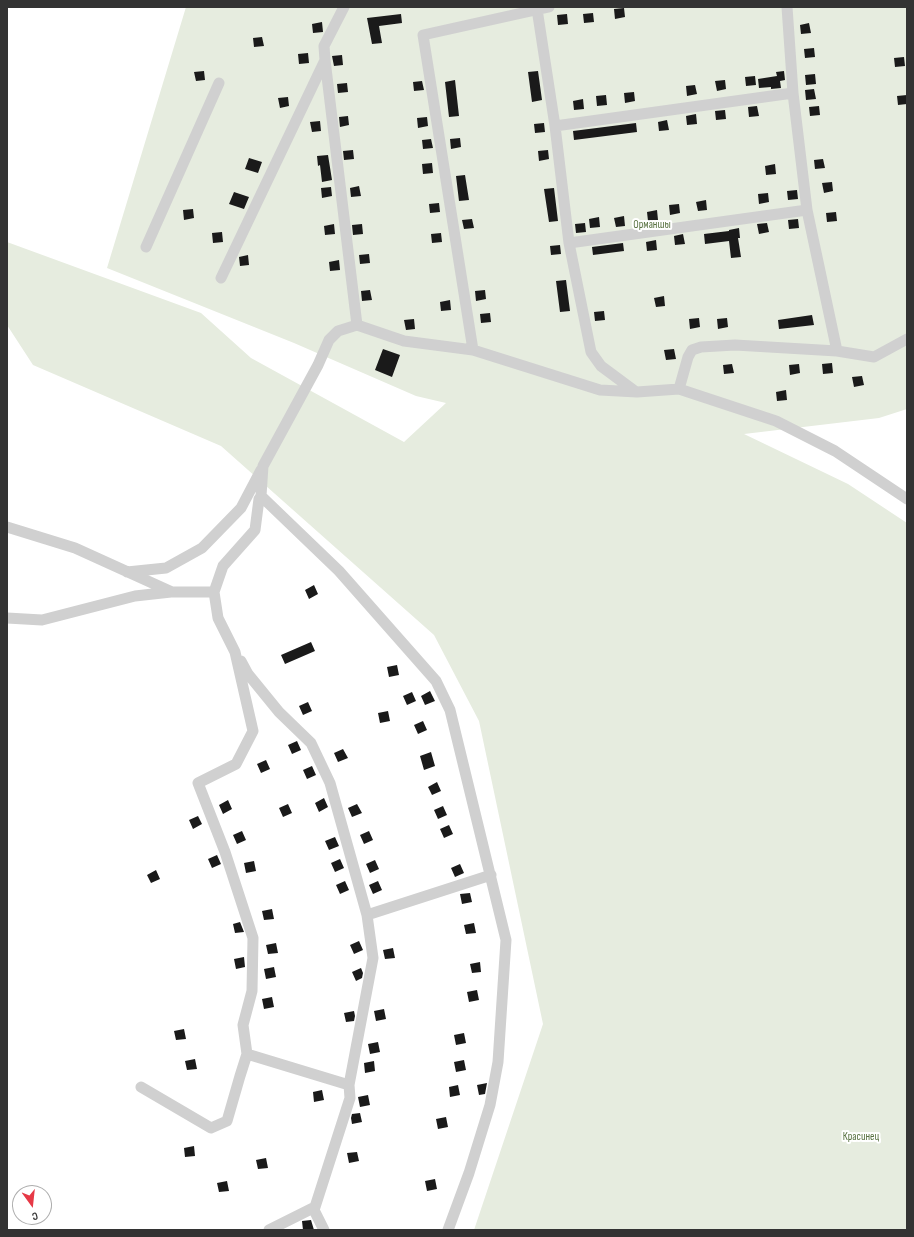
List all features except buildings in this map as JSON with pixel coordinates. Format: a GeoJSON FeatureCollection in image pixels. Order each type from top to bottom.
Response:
{"type":"FeatureCollection","features":[{"type":"Feature","properties":{"kind":"street"},"geometry":{"type":"LineString","coordinates":[[344,7],[324,46],[357,325]]}},
{"type":"Feature","properties":{"kind":"street"},"geometry":{"type":"LineString","coordinates":[[473,350],[423,36],[549,7]]}},
{"type":"Feature","properties":{"kind":"street"},"geometry":{"type":"LineString","coordinates":[[787,7],[793,93],[807,210],[837,351]]}},
{"type":"Feature","properties":{"kind":"street"},"geometry":{"type":"LineString","coordinates":[[537,9],[555,126],[569,243],[591,352],[601,366],[637,392]]}},
{"type":"Feature","properties":{"kind":"street"},"geometry":{"type":"LineString","coordinates":[[221,278],[325,60]]}},
{"type":"Feature","properties":{"kind":"street"},"geometry":{"type":"LineString","coordinates":[[146,247],[219,83]]}},
{"type":"Feature","properties":{"kind":"street"},"geometry":{"type":"LineString","coordinates":[[555,126],[793,93]]}},
{"type":"Feature","properties":{"kind":"street"},"geometry":{"type":"LineString","coordinates":[[569,243],[807,210]]}},
{"type":"Feature","properties":{"kind":"street"},"geometry":{"type":"LineString","coordinates":[[126,572],[166,568],[202,548],[241,508],[318,365],[328,340],[338,332],[357,325],[404,341],[473,350],[600,390],[637,392],[679,389],[776,421],[835,451],[907,499]]}},
{"type":"Feature","properties":{"kind":"street"},"geometry":{"type":"LineString","coordinates":[[679,389],[688,357],[692,350],[701,347],[735,345],[837,351],[874,357],[907,339]]}},
{"type":"Feature","properties":{"kind":"street"},"geometry":{"type":"LineString","coordinates":[[263,466],[261,496],[259,499],[255,530],[223,566],[214,592],[218,618],[248,674],[279,712],[311,743],[330,782],[367,915],[373,958],[349,1085],[350,1098],[315,1207],[268,1230]]}},
{"type":"Feature","properties":{"kind":"street"},"geometry":{"type":"LineString","coordinates":[[261,496],[338,572],[436,681],[450,710],[506,940],[498,1062],[490,1105],[469,1173],[448,1230]]}},
{"type":"Feature","properties":{"kind":"street"},"geometry":{"type":"LineString","coordinates":[[7,527],[75,548],[172,592]]}},
{"type":"Feature","properties":{"kind":"street"},"geometry":{"type":"LineString","coordinates":[[7,618],[42,620],[135,596],[172,592],[214,592]]}},
{"type":"Feature","properties":{"kind":"street"},"geometry":{"type":"LineString","coordinates":[[141,1087],[211,1128],[227,1121],[247,1054],[243,1025],[252,991],[253,938],[225,852],[198,783],[236,764],[253,731],[236,652]]}},
{"type":"Feature","properties":{"kind":"street"},"geometry":{"type":"LineString","coordinates":[[367,915],[491,875]]}},
{"type":"Feature","properties":{"kind":"street"},"geometry":{"type":"LineString","coordinates":[[247,1054],[349,1085]]}},
{"type":"Feature","properties":{"kind":"street"},"geometry":{"type":"LineString","coordinates":[[313,1208],[324,1230]]}},
{"type":"Feature","properties":{"kind":"green space"},"geometry":{"type":"Polygon","coordinates":[[[186,7],[907,7],[907,409],[879,418],[744,434],[848,484],[907,523],[907,1230],[474,1230],[543,1024],[479,721],[434,635],[221,446],[33,365],[7,325],[7,242],[201,313],[251,358],[404,442],[446,403],[416,396],[294,343],[107,268],[186,7]]]}},
{"type":"Feature","properties":{"kind":"park label","name":"Орманшы"},"geometry":{"type":"Point","coordinates":[652,225]}},
{"type":"Feature","properties":{"kind":"park label","name":"Красинец"},"geometry":{"type":"Point","coordinates":[861,1137]}}]}
